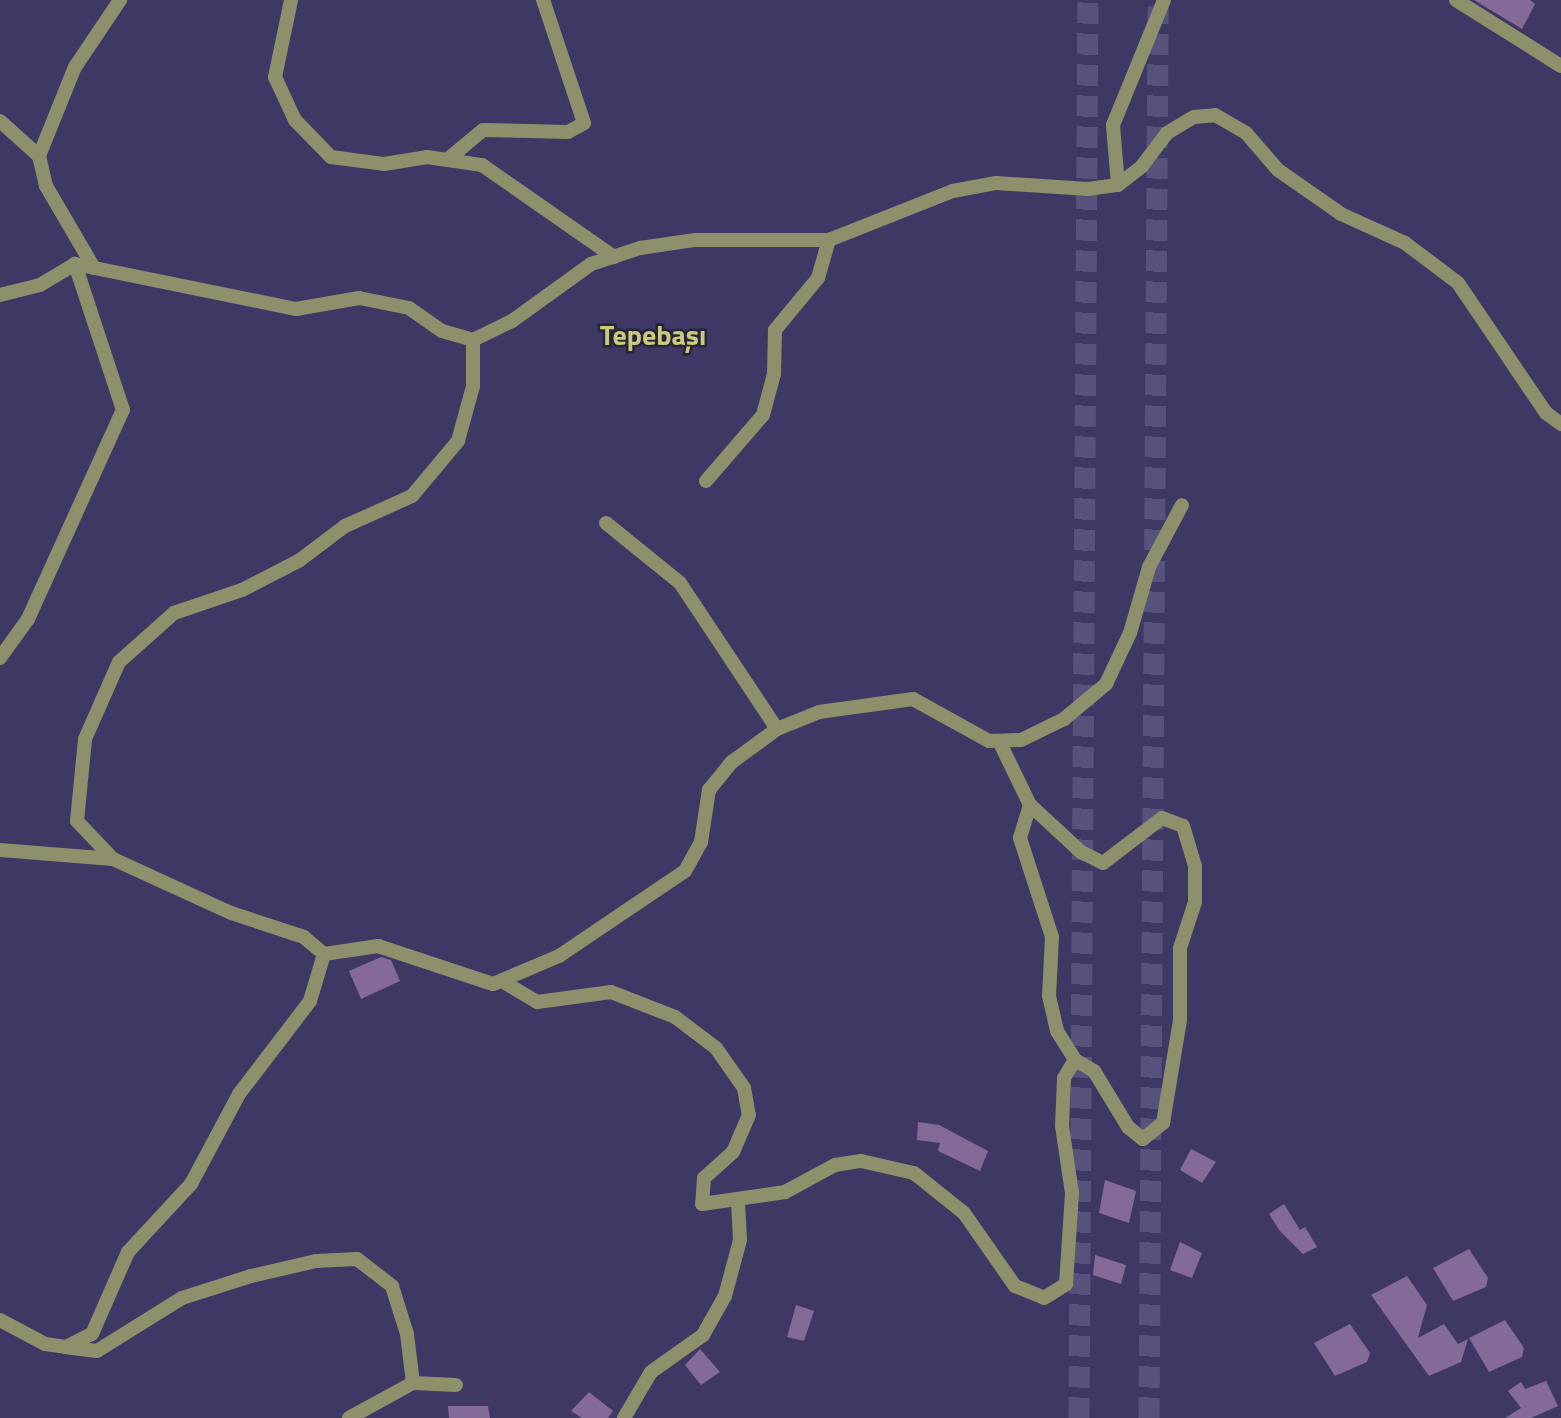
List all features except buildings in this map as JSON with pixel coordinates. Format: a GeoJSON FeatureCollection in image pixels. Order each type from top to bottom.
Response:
{"type":"FeatureCollection","features":[{"type":"Feature","properties":{"kind":"street"},"geometry":{"type":"LineString","coordinates":[[39,156],[75,67],[120,0]]}},
{"type":"Feature","properties":{"kind":"street"},"geometry":{"type":"LineString","coordinates":[[291,0],[275,77],[295,120],[331,157],[384,164],[427,157],[482,165],[614,257]]}},
{"type":"Feature","properties":{"kind":"street"},"geometry":{"type":"LineString","coordinates":[[447,160],[483,130],[568,132],[584,123],[542,0]]}},
{"type":"Feature","properties":{"kind":"street"},"geometry":{"type":"LineString","coordinates":[[1118,185],[1113,125],[1164,0]]}},
{"type":"Feature","properties":{"kind":"street"},"geometry":{"type":"LineString","coordinates":[[1455,0],[1561,66]]}},
{"type":"Feature","properties":{"kind":"street"},"geometry":{"type":"LineString","coordinates":[[0,295],[40,285],[75,264],[296,309],[359,298],[409,308],[442,331],[473,340],[512,321],[591,264],[614,257],[695,240],[829,240],[953,191],[996,183],[1088,189],[1118,185],[1142,166],[1167,133],[1194,117],[1215,115],[1246,133],[1278,170],[1331,207],[1405,243],[1458,283],[1546,413],[1561,424]]}},
{"type":"Feature","properties":{"kind":"street"},"geometry":{"type":"LineString","coordinates":[[0,121],[39,156],[46,186],[94,268]]}},
{"type":"Feature","properties":{"kind":"street"},"geometry":{"type":"LineString","coordinates":[[706,481],[764,415],[774,374],[775,330],[818,278],[829,240]]}},
{"type":"Feature","properties":{"kind":"street"},"geometry":{"type":"LineString","coordinates":[[0,657],[28,618],[123,410],[75,264]]}},
{"type":"Feature","properties":{"kind":"street"},"geometry":{"type":"LineString","coordinates":[[113,859],[77,821],[85,739],[119,662],[174,613],[242,590],[300,560],[345,526],[412,496],[458,441],[473,386],[473,340]]}},
{"type":"Feature","properties":{"kind":"street"},"geometry":{"type":"LineString","coordinates":[[0,850],[113,859],[231,913],[304,937],[324,954],[378,946],[493,984],[559,956],[685,871],[701,842],[709,790],[732,762],[777,729],[820,712],[913,699],[989,741],[1021,740],[1065,719],[1106,684],[1130,633],[1149,567],[1182,506]]}},
{"type":"Feature","properties":{"kind":"street"},"geometry":{"type":"LineString","coordinates":[[606,523],[680,583],[777,729]]}},
{"type":"Feature","properties":{"kind":"street"},"geometry":{"type":"LineString","coordinates":[[999,741],[1030,805],[1081,852],[1103,863],[1162,818],[1183,826],[1195,866],[1195,902],[1180,948],[1180,1020],[1163,1123],[1143,1139],[1128,1127],[1094,1071],[1075,1060],[1056,1031],[1049,996],[1052,937],[1020,838],[1030,805]]}},
{"type":"Feature","properties":{"kind":"street"},"geometry":{"type":"LineString","coordinates":[[66,1347],[92,1334],[128,1252],[191,1184],[239,1094],[310,1001],[324,954]]}},
{"type":"Feature","properties":{"kind":"street"},"geometry":{"type":"LineString","coordinates":[[502,981],[537,1002],[611,992],[675,1017],[716,1048],[744,1088],[749,1115],[733,1152],[704,1178],[702,1204],[737,1202],[785,1192],[835,1165],[861,1161],[914,1173],[964,1213],[1016,1286],[1044,1298],[1066,1284],[1072,1193],[1062,1126],[1064,1078],[1075,1060]]}},
{"type":"Feature","properties":{"kind":"street"},"geometry":{"type":"LineString","coordinates":[[624,1418],[651,1372],[703,1335],[725,1296],[740,1240],[737,1202]]}},
{"type":"Feature","properties":{"kind":"street"},"geometry":{"type":"LineString","coordinates":[[0,1320],[45,1344],[97,1351],[182,1298],[251,1276],[316,1261],[358,1259],[392,1286],[407,1334],[413,1383]]}},
{"type":"Feature","properties":{"kind":"street"},"geometry":{"type":"LineString","coordinates":[[349,1418],[413,1383],[456,1385]]}},
{"type":"Feature","properties":{"kind":"tunnel"},"geometry":{"type":"LineString","coordinates":[[1079,1418],[1088,0]]}},
{"type":"Feature","properties":{"kind":"tunnel"},"geometry":{"type":"LineString","coordinates":[[1149,1418],[1158,6]]}},
{"type":"Feature","properties":{"kind":"district","name":"Tepebaşı"},"geometry":{"type":"Point","coordinates":[653,335]}}]}
